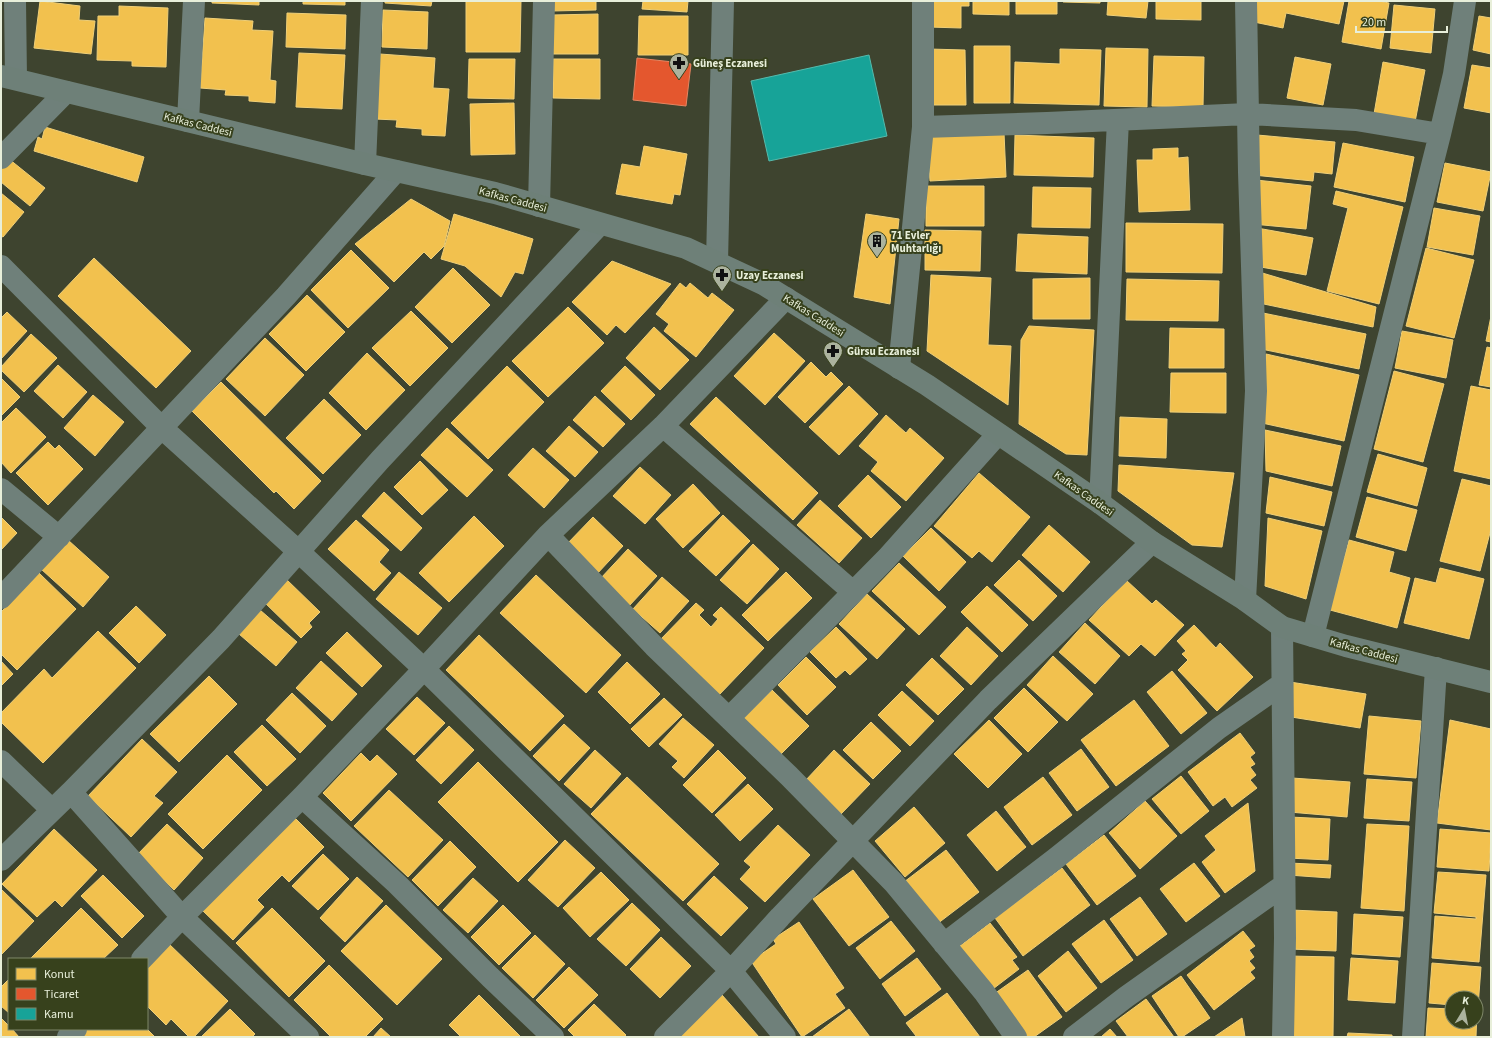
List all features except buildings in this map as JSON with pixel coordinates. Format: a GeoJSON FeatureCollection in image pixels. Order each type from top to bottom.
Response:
{"type":"FeatureCollection","features":[{"type":"Feature","properties":{"kind":"street"},"geometry":{"type":"LineString","coordinates":[[8,77],[16,1]]}},
{"type":"Feature","properties":{"kind":"street"},"geometry":{"type":"LineString","coordinates":[[188,121],[194,1]]}},
{"type":"Feature","properties":{"kind":"street"},"geometry":{"type":"LineString","coordinates":[[365,164],[372,1]]}},
{"type":"Feature","properties":{"kind":"street"},"geometry":{"type":"LineString","coordinates":[[539,206],[544,1]]}},
{"type":"Feature","properties":{"kind":"street"},"geometry":{"type":"LineString","coordinates":[[717,262],[722,1]]}},
{"type":"Feature","properties":{"kind":"street"},"geometry":{"type":"LineString","coordinates":[[899,368],[923,127],[922,1]]}},
{"type":"Feature","properties":{"kind":"street"},"geometry":{"type":"LineString","coordinates":[[1245,600],[1256,391],[1246,1]]}},
{"type":"Feature","properties":{"kind":"street"},"geometry":{"type":"LineString","coordinates":[[1313,636],[1440,134],[1454,74],[1465,1]]}},
{"type":"Feature","properties":{"kind":"street","name":"Kafkas Caddesi"},"geometry":{"type":"LineString","coordinates":[[8,77],[365,164],[495,193],[686,248],[763,284],[899,368],[1100,503],[1152,542],[1245,600],[1282,627],[1346,646],[1436,668],[1490,679]]}},
{"type":"Feature","properties":{"kind":"street"},"geometry":{"type":"LineString","coordinates":[[1,158],[66,92]]}},
{"type":"Feature","properties":{"kind":"street"},"geometry":{"type":"LineString","coordinates":[[923,127],[1248,114],[1356,120],[1440,134]]}},
{"type":"Feature","properties":{"kind":"street"},"geometry":{"type":"LineString","coordinates":[[1100,503],[1118,120]]}},
{"type":"Feature","properties":{"kind":"street"},"geometry":{"type":"LineString","coordinates":[[1,598],[286,296],[396,171]]}},
{"type":"Feature","properties":{"kind":"street"},"geometry":{"type":"LineString","coordinates":[[1,860],[221,639],[380,460],[600,224]]}},
{"type":"Feature","properties":{"kind":"street"},"geometry":{"type":"LineString","coordinates":[[1,266],[162,428],[298,551],[424,669],[731,971],[785,1037]]}},
{"type":"Feature","properties":{"kind":"street"},"geometry":{"type":"LineString","coordinates":[[143,958],[302,797],[424,669],[548,534],[663,426],[786,298]]}},
{"type":"Feature","properties":{"kind":"street"},"geometry":{"type":"LineString","coordinates":[[663,426],[853,592]]}},
{"type":"Feature","properties":{"kind":"street"},"geometry":{"type":"LineString","coordinates":[[729,718],[887,558],[998,434]]}},
{"type":"Feature","properties":{"kind":"street"},"geometry":{"type":"LineString","coordinates":[[1,489],[58,537]]}},
{"type":"Feature","properties":{"kind":"street"},"geometry":{"type":"LineString","coordinates":[[548,534],[654,646],[853,840],[894,883],[984,992],[1016,1037]]}},
{"type":"Feature","properties":{"kind":"street"},"geometry":{"type":"LineString","coordinates":[[665,1037],[731,971],[853,840],[988,700],[1152,542]]}},
{"type":"Feature","properties":{"kind":"street"},"geometry":{"type":"LineString","coordinates":[[1282,627],[1284,1037]]}},
{"type":"Feature","properties":{"kind":"street"},"geometry":{"type":"LineString","coordinates":[[1413,1037],[1436,668]]}},
{"type":"Feature","properties":{"kind":"street"},"geometry":{"type":"LineString","coordinates":[[944,944],[1055,859],[1219,728],[1282,684]]}},
{"type":"Feature","properties":{"kind":"street"},"geometry":{"type":"LineString","coordinates":[[1,761],[52,810]]}},
{"type":"Feature","properties":{"kind":"street"},"geometry":{"type":"LineString","coordinates":[[70,792],[182,917],[308,1037]]}},
{"type":"Feature","properties":{"kind":"street"},"geometry":{"type":"LineString","coordinates":[[302,797],[397,884],[490,977],[553,1037]]}},
{"type":"Feature","properties":{"kind":"street"},"geometry":{"type":"LineString","coordinates":[[1074,1037],[1126,997],[1284,885]]}},
{"type":"Feature","properties":{"kind":"place","name":"Güneş Eczanesi"},"geometry":{"type":"Point","coordinates":[679,80]}},
{"type":"Feature","properties":{"kind":"place","name":"71 Evler Muhtarlığı"},"geometry":{"type":"Point","coordinates":[877,258]}},
{"type":"Feature","properties":{"kind":"place","name":"Uzay Eczanesi"},"geometry":{"type":"Point","coordinates":[722,292]}},
{"type":"Feature","properties":{"kind":"place","name":"Gürsu Eczanesi"},"geometry":{"type":"Point","coordinates":[833,368]}}]}
